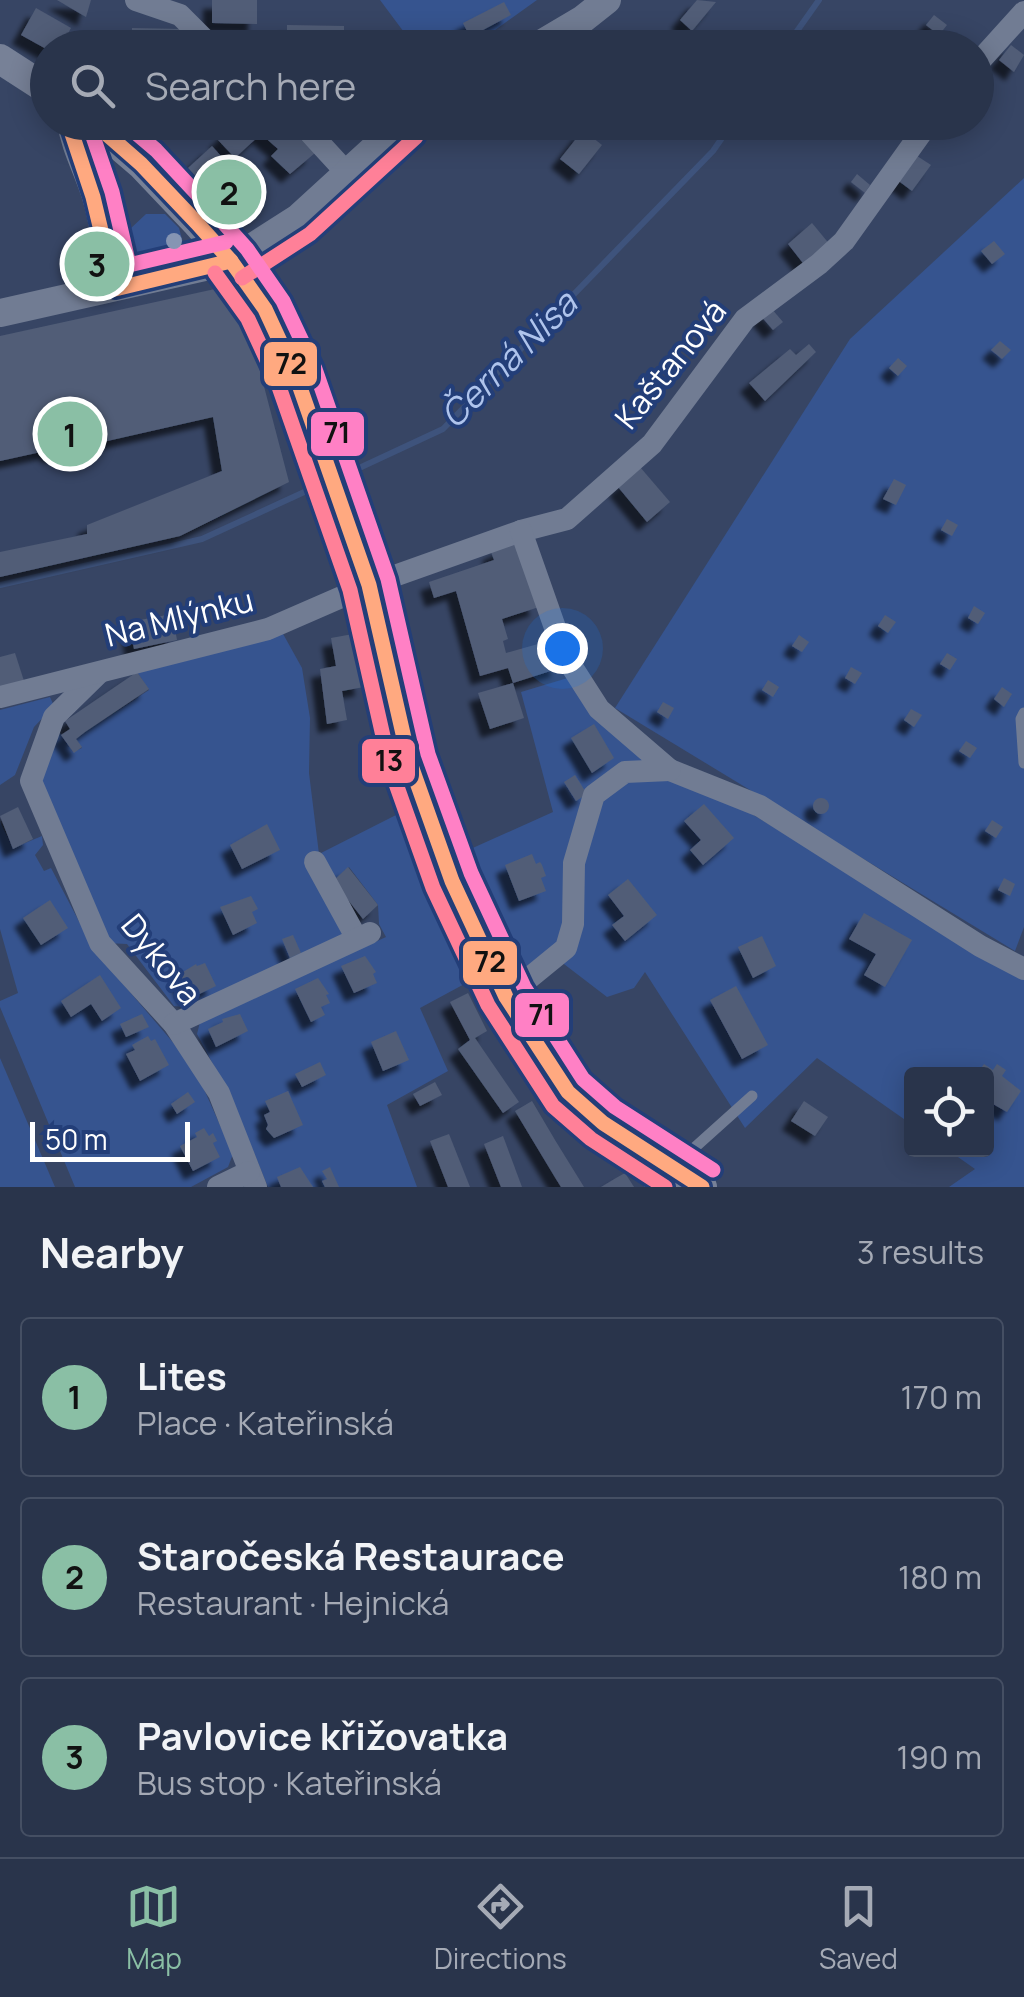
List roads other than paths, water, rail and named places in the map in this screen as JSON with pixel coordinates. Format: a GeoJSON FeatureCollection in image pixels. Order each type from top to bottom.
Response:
{"type":"FeatureCollection","features":[{"type":"Feature","properties":{"kind":"main road"},"geometry":{"type":"LineString","coordinates":[[0,60],[30,79]]}},
{"type":"Feature","properties":{"kind":"main road"},"geometry":{"type":"LineString","coordinates":[[113,140],[141,164],[231,261],[265,309],[296,376],[369,585],[409,760],[452,882],[506,997],[568,1092],[664,1177],[702,1187]]}},
{"type":"Feature","properties":{"kind":"street"},"geometry":{"type":"LineString","coordinates":[[136,0],[180,15],[195,30]]}},
{"type":"Feature","properties":{"kind":"street"},"geometry":{"type":"LineString","coordinates":[[564,30],[607,0]]}},
{"type":"Feature","properties":{"kind":"street"},"geometry":{"type":"LineString","coordinates":[[994,44],[1024,12]]}},
{"type":"Feature","properties":{"kind":"street"},"geometry":{"type":"LineString","coordinates":[[71,140],[88,178],[115,289]]}},
{"type":"Feature","properties":{"kind":"street"},"geometry":{"type":"LineString","coordinates":[[317,140],[346,172]]}},
{"type":"Feature","properties":{"kind":"street"},"geometry":{"type":"LineString","coordinates":[[0,314],[231,261],[298,218],[382,140]]}},
{"type":"Feature","properties":{"kind":"street","name":"Kaštanová"},"geometry":{"type":"LineString","coordinates":[[369,585],[521,531],[567,520],[652,444],[746,319],[820,264],[844,241],[917,140]]}},
{"type":"Feature","properties":{"kind":"street"},"geometry":{"type":"LineString","coordinates":[[521,531],[565,656],[599,709],[670,770],[760,806],[980,946],[1024,969]]}},
{"type":"Feature","properties":{"kind":"street","name":"Na Mlýnku"},"geometry":{"type":"LineString","coordinates":[[0,697],[268,630],[369,585]]}},
{"type":"Feature","properties":{"kind":"street","name":"Dykova"},"geometry":{"type":"LineString","coordinates":[[102,670],[54,717],[31,781],[100,942],[174,1024],[219,1093],[252,1180]]}},
{"type":"Feature","properties":{"kind":"street"},"geometry":{"type":"LineString","coordinates":[[506,997],[566,948],[572,924],[574,863],[594,796],[625,772],[670,770]]}},
{"type":"Feature","properties":{"kind":"street"},"geometry":{"type":"LineString","coordinates":[[174,1024],[363,935],[315,862]]}},
{"type":"Feature","properties":{"kind":"street"},"geometry":{"type":"LineString","coordinates":[[218,1187],[252,1180]]}},
{"type":"Feature","properties":{"kind":"lane"},"geometry":{"type":"LineString","coordinates":[[1024,713],[1024,763]]}},
{"type":"Feature","properties":{"kind":"lane"},"geometry":{"type":"LineString","coordinates":[[664,1177],[752,1096]]}},
{"type":"Feature","properties":{"kind":"waterway","name":"Černá Nisa"},"geometry":{"type":"LineString","coordinates":[[798,30],[819,0]]}},
{"type":"Feature","properties":{"kind":"waterway","name":"Černá Nisa"},"geometry":{"type":"LineString","coordinates":[[342,476],[443,429],[721,140]]}},
{"type":"Feature","properties":{"kind":"waterway","name":"Černá Nisa"},"geometry":{"type":"LineString","coordinates":[[0,585],[202,539],[326,482]]}},
{"type":"Feature","properties":{"kind":"place","name":"Staročeská Restaurace"},"geometry":{"type":"Point","coordinates":[229,192]}},
{"type":"Feature","properties":{"kind":"place","name":"Pavlovice křižovatka"},"geometry":{"type":"Point","coordinates":[97,264]}},
{"type":"Feature","properties":{"kind":"place","name":"Lites"},"geometry":{"type":"Point","coordinates":[70,434]}}]}
